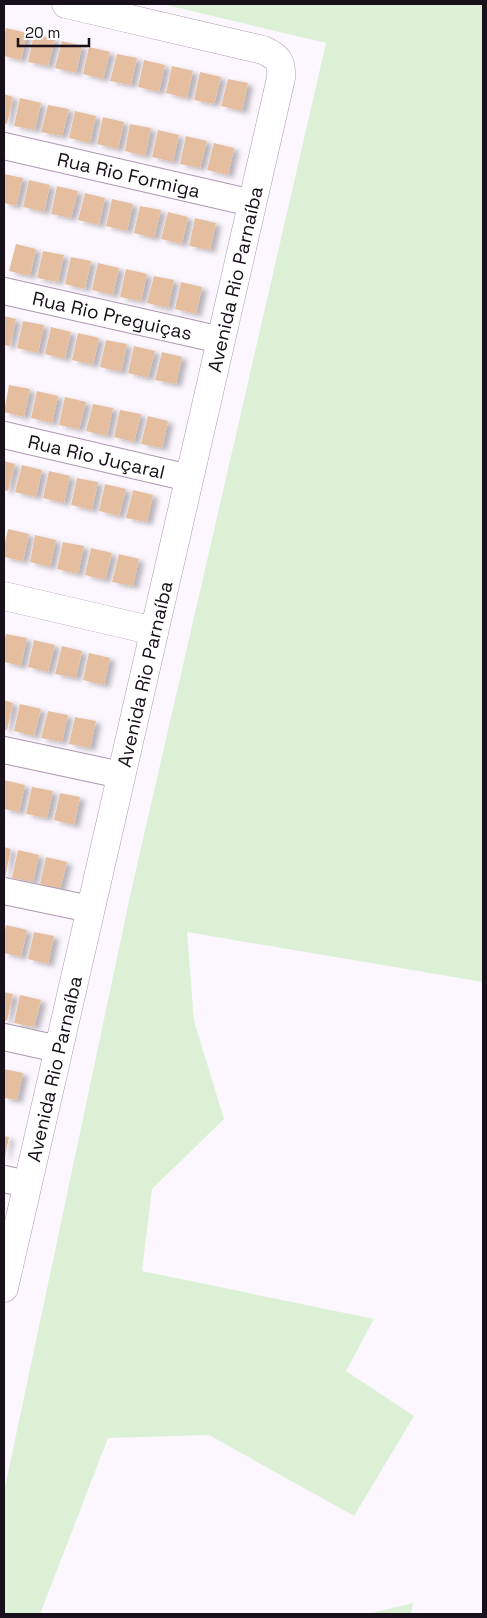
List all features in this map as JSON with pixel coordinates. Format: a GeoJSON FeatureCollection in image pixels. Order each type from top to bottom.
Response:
{"type":"FeatureCollection","features":[{"type":"Feature","properties":{"kind":"street","name":"Avenida Rio Parnaíba"},"geometry":{"type":"LineString","coordinates":[[4,1288],[16,1181],[58,1049],[281,78],[279,60],[263,50],[66,4]]}},
{"type":"Feature","properties":{"kind":"street","name":"Rua Rio Formiga"},"geometry":{"type":"LineString","coordinates":[[4,146],[252,203]]}},
{"type":"Feature","properties":{"kind":"street","name":"Rua Rio Preguiças"},"geometry":{"type":"LineString","coordinates":[[4,291],[221,340]]}},
{"type":"Feature","properties":{"kind":"street","name":"Rua Rio Juçaral"},"geometry":{"type":"LineString","coordinates":[[4,436],[189,478]]}},
{"type":"Feature","properties":{"kind":"street"},"geometry":{"type":"LineString","coordinates":[[4,596],[154,632]]}},
{"type":"Feature","properties":{"kind":"street"},"geometry":{"type":"LineString","coordinates":[[4,750],[121,775]]}},
{"type":"Feature","properties":{"kind":"street"},"geometry":{"type":"LineString","coordinates":[[4,891],[90,909]]}},
{"type":"Feature","properties":{"kind":"street"},"geometry":{"type":"LineString","coordinates":[[4,1037],[58,1049]]}},
{"type":"Feature","properties":{"kind":"green space"},"geometry":{"type":"Polygon","coordinates":[[[162,4],[483,4],[483,982],[187,932],[194,1021],[224,1119],[152,1189],[142,1271],[374,1319],[346,1371],[414,1416],[354,1516],[209,1435],[108,1438],[40,1614],[4,1614],[4,1492],[132,887],[326,43],[162,4]]]}},
{"type":"Feature","properties":{"kind":"green space"},"geometry":{"type":"Polygon","coordinates":[[[413,1603],[411,1614],[367,1614],[413,1603]]]}},
{"type":"Feature","properties":{"kind":"building"},"geometry":{"type":"Polygon","coordinates":[[[6,28],[27,33],[21,60],[4,56],[6,28]]]}},
{"type":"Feature","properties":{"kind":"building"},"geometry":{"type":"Polygon","coordinates":[[[34,34],[55,39],[48,66],[28,62],[34,34]]]}},
{"type":"Feature","properties":{"kind":"building"},"geometry":{"type":"Polygon","coordinates":[[[62,41],[82,46],[76,73],[55,68],[62,41]]]}},
{"type":"Feature","properties":{"kind":"building"},"geometry":{"type":"Polygon","coordinates":[[[89,47],[110,52],[103,79],[83,74],[89,47]]]}},
{"type":"Feature","properties":{"kind":"building"},"geometry":{"type":"Polygon","coordinates":[[[117,54],[137,58],[131,85],[110,81],[117,54]]]}},
{"type":"Feature","properties":{"kind":"building"},"geometry":{"type":"Polygon","coordinates":[[[144,60],[165,65],[159,92],[138,87],[144,60]]]}},
{"type":"Feature","properties":{"kind":"building"},"geometry":{"type":"Polygon","coordinates":[[[172,66],[193,71],[187,98],[166,93],[172,66]]]}},
{"type":"Feature","properties":{"kind":"building"},"geometry":{"type":"Polygon","coordinates":[[[200,72],[221,77],[214,104],[194,100],[200,72]]]}},
{"type":"Feature","properties":{"kind":"building"},"geometry":{"type":"Polygon","coordinates":[[[228,79],[248,83],[242,111],[221,106],[228,79]]]}},
{"type":"Feature","properties":{"kind":"building"},"geometry":{"type":"Polygon","coordinates":[[[4,94],[13,97],[7,124],[4,123],[4,94]]]}},
{"type":"Feature","properties":{"kind":"building"},"geometry":{"type":"Polygon","coordinates":[[[20,98],[41,103],[35,130],[14,126],[20,98]]]}},
{"type":"Feature","properties":{"kind":"building"},"geometry":{"type":"Polygon","coordinates":[[[48,105],[69,109],[62,136],[41,132],[48,105]]]}},
{"type":"Feature","properties":{"kind":"building"},"geometry":{"type":"Polygon","coordinates":[[[75,111],[96,116],[90,143],[69,138],[75,111]]]}},
{"type":"Feature","properties":{"kind":"building"},"geometry":{"type":"Polygon","coordinates":[[[103,117],[124,122],[118,149],[97,144],[103,117]]]}},
{"type":"Feature","properties":{"kind":"building"},"geometry":{"type":"Polygon","coordinates":[[[130,124],[151,128],[145,156],[125,151],[130,124]]]}},
{"type":"Feature","properties":{"kind":"building"},"geometry":{"type":"Polygon","coordinates":[[[158,130],[179,135],[173,162],[152,157],[158,130]]]}},
{"type":"Feature","properties":{"kind":"building"},"geometry":{"type":"Polygon","coordinates":[[[186,136],[207,141],[200,168],[180,164],[186,136]]]}},
{"type":"Feature","properties":{"kind":"building"},"geometry":{"type":"Polygon","coordinates":[[[214,143],[234,148],[228,175],[207,170],[214,143]]]}},
{"type":"Feature","properties":{"kind":"building"},"geometry":{"type":"Polygon","coordinates":[[[4,174],[23,178],[16,206],[4,203],[4,174]]]}},
{"type":"Feature","properties":{"kind":"building"},"geometry":{"type":"Polygon","coordinates":[[[29,180],[50,185],[44,212],[23,207],[29,180]]]}},
{"type":"Feature","properties":{"kind":"building"},"geometry":{"type":"Polygon","coordinates":[[[57,186],[78,191],[71,218],[51,214],[57,186]]]}},
{"type":"Feature","properties":{"kind":"building"},"geometry":{"type":"Polygon","coordinates":[[[85,193],[105,198],[99,225],[78,220],[85,193]]]}},
{"type":"Feature","properties":{"kind":"building"},"geometry":{"type":"Polygon","coordinates":[[[112,199],[133,204],[127,231],[106,226],[112,199]]]}},
{"type":"Feature","properties":{"kind":"building"},"geometry":{"type":"Polygon","coordinates":[[[140,206],[161,210],[154,238],[134,233],[140,206]]]}},
{"type":"Feature","properties":{"kind":"building"},"geometry":{"type":"Polygon","coordinates":[[[168,212],[188,217],[182,244],[161,239],[168,212]]]}},
{"type":"Feature","properties":{"kind":"building"},"geometry":{"type":"Polygon","coordinates":[[[195,218],[216,223],[210,250],[189,246],[195,218]]]}},
{"type":"Feature","properties":{"kind":"building"},"geometry":{"type":"Polygon","coordinates":[[[16,244],[36,249],[30,276],[9,271],[16,244]]]}},
{"type":"Feature","properties":{"kind":"building"},"geometry":{"type":"Polygon","coordinates":[[[43,251],[64,255],[58,282],[37,278],[43,251]]]}},
{"type":"Feature","properties":{"kind":"building"},"geometry":{"type":"Polygon","coordinates":[[[71,257],[91,261],[85,289],[65,284],[71,257]]]}},
{"type":"Feature","properties":{"kind":"building"},"geometry":{"type":"Polygon","coordinates":[[[98,263],[119,268],[113,295],[92,290],[98,263]]]}},
{"type":"Feature","properties":{"kind":"building"},"geometry":{"type":"Polygon","coordinates":[[[126,269],[147,274],[141,301],[120,297],[126,269]]]}},
{"type":"Feature","properties":{"kind":"building"},"geometry":{"type":"Polygon","coordinates":[[[154,276],[174,280],[168,308],[147,303],[154,276]]]}},
{"type":"Feature","properties":{"kind":"building"},"geometry":{"type":"Polygon","coordinates":[[[181,282],[202,287],[196,314],[175,309],[181,282]]]}},
{"type":"Feature","properties":{"kind":"building"},"geometry":{"type":"Polygon","coordinates":[[[4,316],[16,319],[10,346],[4,345],[4,316]]]}},
{"type":"Feature","properties":{"kind":"building"},"geometry":{"type":"Polygon","coordinates":[[[23,321],[44,325],[38,353],[17,348],[23,321]]]}},
{"type":"Feature","properties":{"kind":"building"},"geometry":{"type":"Polygon","coordinates":[[[51,327],[71,332],[65,359],[45,354],[51,327]]]}},
{"type":"Feature","properties":{"kind":"building"},"geometry":{"type":"Polygon","coordinates":[[[78,333],[99,338],[93,365],[72,360],[78,333]]]}},
{"type":"Feature","properties":{"kind":"building"},"geometry":{"type":"Polygon","coordinates":[[[106,340],[127,344],[121,372],[100,367],[106,340]]]}},
{"type":"Feature","properties":{"kind":"building"},"geometry":{"type":"Polygon","coordinates":[[[134,346],[155,351],[148,378],[128,373],[134,346]]]}},
{"type":"Feature","properties":{"kind":"building"},"geometry":{"type":"Polygon","coordinates":[[[162,352],[182,357],[176,384],[155,380],[162,352]]]}},
{"type":"Feature","properties":{"kind":"building"},"geometry":{"type":"Polygon","coordinates":[[[9,385],[30,389],[24,417],[4,412],[9,385]]]}},
{"type":"Feature","properties":{"kind":"building"},"geometry":{"type":"Polygon","coordinates":[[[37,391],[58,396],[52,423],[31,418],[37,391]]]}},
{"type":"Feature","properties":{"kind":"building"},"geometry":{"type":"Polygon","coordinates":[[[65,397],[86,402],[79,429],[59,425],[65,397]]]}},
{"type":"Feature","properties":{"kind":"building"},"geometry":{"type":"Polygon","coordinates":[[[93,404],[113,408],[107,436],[86,431],[93,404]]]}},
{"type":"Feature","properties":{"kind":"building"},"geometry":{"type":"Polygon","coordinates":[[[120,410],[141,414],[134,442],[114,437],[120,410]]]}},
{"type":"Feature","properties":{"kind":"building"},"geometry":{"type":"Polygon","coordinates":[[[148,416],[168,421],[162,448],[141,444],[148,416]]]}},
{"type":"Feature","properties":{"kind":"building"},"geometry":{"type":"Polygon","coordinates":[[[4,461],[15,464],[8,491],[4,490],[4,461]]]}},
{"type":"Feature","properties":{"kind":"building"},"geometry":{"type":"Polygon","coordinates":[[[22,465],[42,470],[36,497],[15,492],[22,465]]]}},
{"type":"Feature","properties":{"kind":"building"},"geometry":{"type":"Polygon","coordinates":[[[49,471],[70,476],[64,503],[43,498],[49,471]]]}},
{"type":"Feature","properties":{"kind":"building"},"geometry":{"type":"Polygon","coordinates":[[[77,478],[98,482],[92,510],[71,505],[77,478]]]}},
{"type":"Feature","properties":{"kind":"building"},"geometry":{"type":"Polygon","coordinates":[[[105,484],[126,489],[119,516],[99,511],[105,484]]]}},
{"type":"Feature","properties":{"kind":"building"},"geometry":{"type":"Polygon","coordinates":[[[133,490],[153,495],[147,522],[126,518],[133,490]]]}},
{"type":"Feature","properties":{"kind":"building"},"geometry":{"type":"Polygon","coordinates":[[[8,529],[29,534],[23,561],[4,557],[8,529]]]}},
{"type":"Feature","properties":{"kind":"building"},"geometry":{"type":"Polygon","coordinates":[[[35,535],[56,540],[50,567],[30,562],[35,535]]]}},
{"type":"Feature","properties":{"kind":"building"},"geometry":{"type":"Polygon","coordinates":[[[63,542],[84,546],[78,574],[57,569],[63,542]]]}},
{"type":"Feature","properties":{"kind":"building"},"geometry":{"type":"Polygon","coordinates":[[[91,548],[112,553],[105,580],[85,575],[91,548]]]}},
{"type":"Feature","properties":{"kind":"building"},"geometry":{"type":"Polygon","coordinates":[[[119,554],[139,559],[133,586],[112,582],[119,554]]]}},
{"type":"Feature","properties":{"kind":"building"},"geometry":{"type":"Polygon","coordinates":[[[6,634],[27,638],[21,666],[4,662],[6,634]]]}},
{"type":"Feature","properties":{"kind":"building"},"geometry":{"type":"Polygon","coordinates":[[[34,640],[55,645],[48,672],[28,667],[34,640]]]}},
{"type":"Feature","properties":{"kind":"building"},"geometry":{"type":"Polygon","coordinates":[[[62,646],[82,651],[76,678],[55,674],[62,646]]]}},
{"type":"Feature","properties":{"kind":"building"},"geometry":{"type":"Polygon","coordinates":[[[89,653],[110,658],[104,685],[83,680],[89,653]]]}},
{"type":"Feature","properties":{"kind":"building"},"geometry":{"type":"Polygon","coordinates":[[[4,700],[13,703],[7,730],[4,729],[4,700]]]}},
{"type":"Feature","properties":{"kind":"building"},"geometry":{"type":"Polygon","coordinates":[[[20,704],[41,709],[34,736],[14,731],[20,704]]]}},
{"type":"Feature","properties":{"kind":"building"},"geometry":{"type":"Polygon","coordinates":[[[48,711],[68,715],[62,742],[41,738],[48,711]]]}},
{"type":"Feature","properties":{"kind":"building"},"geometry":{"type":"Polygon","coordinates":[[[75,717],[96,721],[90,748],[69,744],[75,717]]]}},
{"type":"Feature","properties":{"kind":"building"},"geometry":{"type":"Polygon","coordinates":[[[4,780],[25,785],[19,812],[4,809],[4,780]]]}},
{"type":"Feature","properties":{"kind":"building"},"geometry":{"type":"Polygon","coordinates":[[[32,787],[53,791],[47,818],[26,814],[32,787]]]}},
{"type":"Feature","properties":{"kind":"building"},"geometry":{"type":"Polygon","coordinates":[[[60,793],[80,797],[74,825],[54,820],[60,793]]]}},
{"type":"Feature","properties":{"kind":"building"},"geometry":{"type":"Polygon","coordinates":[[[4,847],[11,849],[5,878],[4,878],[4,847]]]}},
{"type":"Feature","properties":{"kind":"building"},"geometry":{"type":"Polygon","coordinates":[[[18,850],[39,855],[33,882],[12,878],[18,850]]]}},
{"type":"Feature","properties":{"kind":"building"},"geometry":{"type":"Polygon","coordinates":[[[46,857],[67,862],[60,889],[40,884],[46,857]]]}},
{"type":"Feature","properties":{"kind":"building"},"geometry":{"type":"Polygon","coordinates":[[[6,925],[27,930],[21,957],[4,953],[6,925]]]}},
{"type":"Feature","properties":{"kind":"building"},"geometry":{"type":"Polygon","coordinates":[[[34,932],[54,936],[48,964],[28,959],[34,932]]]}},
{"type":"Feature","properties":{"kind":"building"},"geometry":{"type":"Polygon","coordinates":[[[4,992],[13,994],[7,1021],[4,1020],[4,992]]]}},
{"type":"Feature","properties":{"kind":"building"},"geometry":{"type":"Polygon","coordinates":[[[20,995],[41,1000],[34,1027],[14,1023],[20,995]]]}},
{"type":"Feature","properties":{"kind":"building"},"geometry":{"type":"Polygon","coordinates":[[[4,1069],[23,1073],[17,1100],[4,1098],[4,1069]]]}},
{"type":"Feature","properties":{"kind":"building"},"geometry":{"type":"Polygon","coordinates":[[[4,1136],[9,1137],[5,1157],[4,1157],[4,1136]]]}}]}
